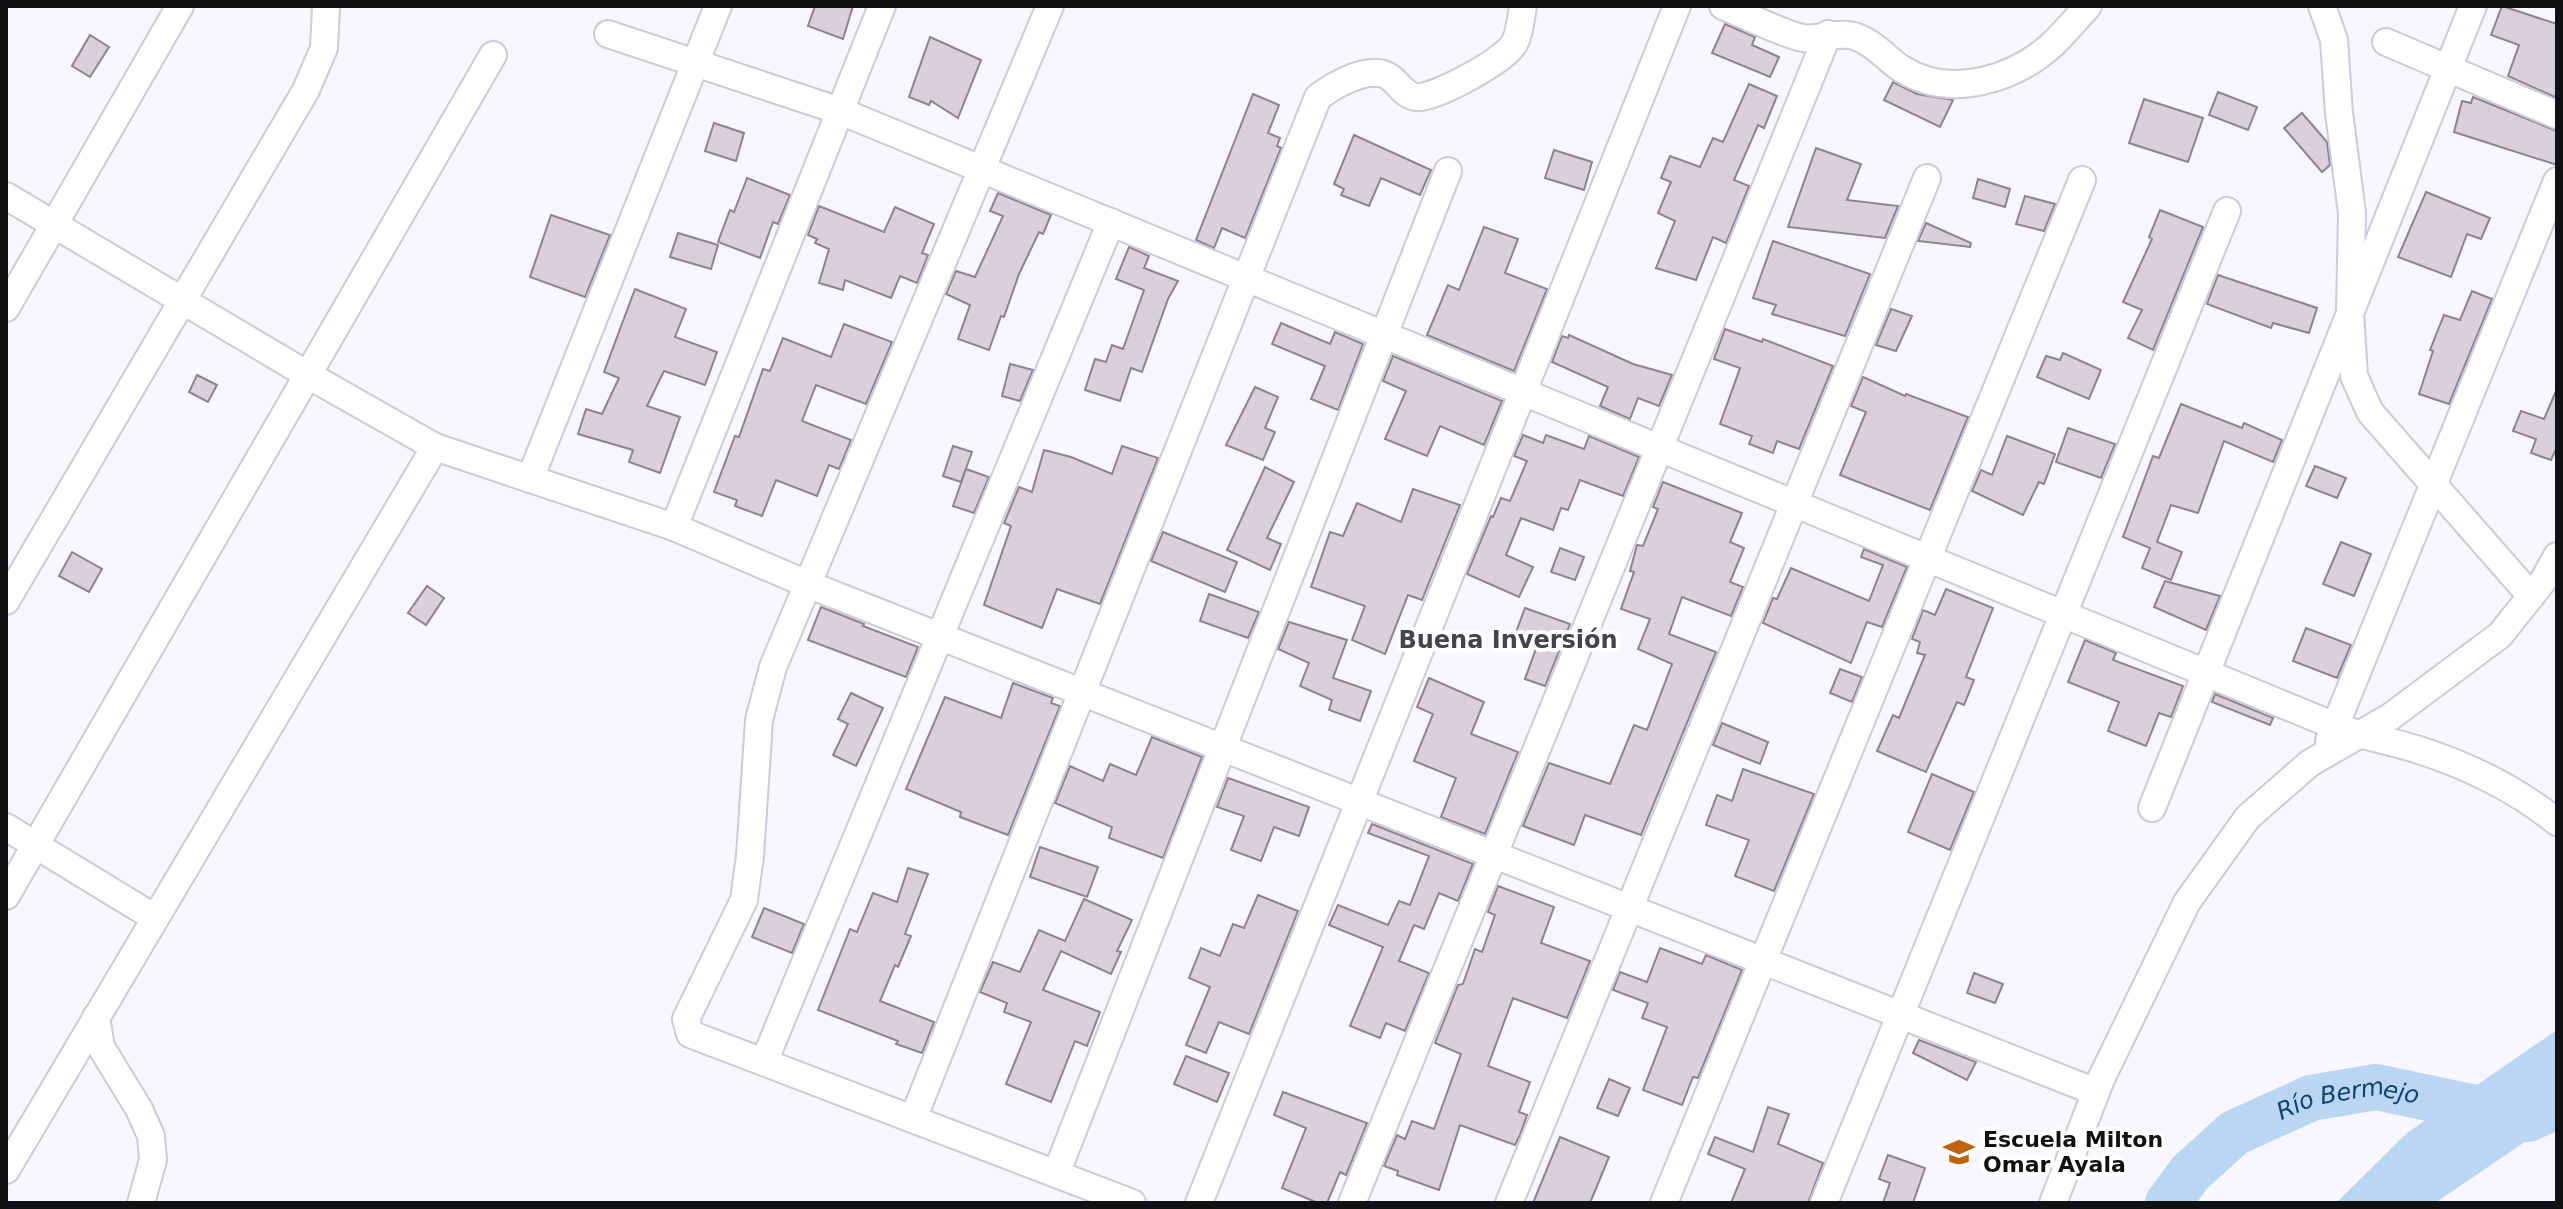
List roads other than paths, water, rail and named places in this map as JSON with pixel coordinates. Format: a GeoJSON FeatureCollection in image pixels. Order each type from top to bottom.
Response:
{"type":"FeatureCollection","features":[{"type":"Feature","properties":{"kind":"street"},"geometry":{"type":"LineString","coordinates":[[6,308],[180,6]]}},
{"type":"Feature","properties":{"kind":"street"},"geometry":{"type":"LineString","coordinates":[[6,601],[306,90],[324,48],[326,6]]}},
{"type":"Feature","properties":{"kind":"street"},"geometry":{"type":"LineString","coordinates":[[530,479],[718,6]]}},
{"type":"Feature","properties":{"kind":"street"},"geometry":{"type":"LineString","coordinates":[[674,527],[882,6]]}},
{"type":"Feature","properties":{"kind":"street"},"geometry":{"type":"LineString","coordinates":[[1050,6],[773,667],[759,720],[744,900],[686,1019],[690,1034],[1132,1203]]}},
{"type":"Feature","properties":{"kind":"street"},"geometry":{"type":"LineString","coordinates":[[913,1119],[1318,97],[1341,80],[1373,73],[1386,75],[1403,91],[1416,97],[1437,95],[1504,56],[1515,44],[1523,6]]}},
{"type":"Feature","properties":{"kind":"street"},"geometry":{"type":"LineString","coordinates":[[1199,1203],[1677,6]]}},
{"type":"Feature","properties":{"kind":"street"},"geometry":{"type":"LineString","coordinates":[[1723,6],[1804,38],[1828,34],[1854,35],[1874,45],[1902,69],[1932,82],[1961,84],[1987,80],[2015,69],[2053,44],[2088,6]]}},
{"type":"Feature","properties":{"kind":"street"},"geometry":{"type":"LineString","coordinates":[[2322,6],[2334,40],[2339,113],[2352,213],[2350,313],[2354,376],[2370,412],[2531,596]]}},
{"type":"Feature","properties":{"kind":"street"},"geometry":{"type":"LineString","coordinates":[[2152,808],[2473,6]]}},
{"type":"Feature","properties":{"kind":"street"},"geometry":{"type":"LineString","coordinates":[[608,34],[840,111],[2347,731],[2418,750],[2492,779],[2557,822]]}},
{"type":"Feature","properties":{"kind":"street"},"geometry":{"type":"LineString","coordinates":[[1352,1203],[1828,34]]}},
{"type":"Feature","properties":{"kind":"street"},"geometry":{"type":"LineString","coordinates":[[2386,42],[2557,115]]}},
{"type":"Feature","properties":{"kind":"street"},"geometry":{"type":"LineString","coordinates":[[6,896],[493,55]]}},
{"type":"Feature","properties":{"kind":"street"},"geometry":{"type":"LineString","coordinates":[[1056,1174],[1448,171]]}},
{"type":"Feature","properties":{"kind":"street"},"geometry":{"type":"LineString","coordinates":[[1509,1203],[1927,178]]}},
{"type":"Feature","properties":{"kind":"street"},"geometry":{"type":"LineString","coordinates":[[1664,1203],[2082,180]]}},
{"type":"Feature","properties":{"kind":"street"},"geometry":{"type":"LineString","coordinates":[[2053,1203],[2096,1092],[2187,902],[2248,817],[2310,763],[2323,756],[2347,731],[2433,484],[2557,181]]}},
{"type":"Feature","properties":{"kind":"street"},"geometry":{"type":"LineString","coordinates":[[6,196],[435,447],[674,527],[940,637],[2096,1092]]}},
{"type":"Feature","properties":{"kind":"street"},"geometry":{"type":"LineString","coordinates":[[1824,1203],[2227,211]]}},
{"type":"Feature","properties":{"kind":"street"},"geometry":{"type":"LineString","coordinates":[[764,1062],[1111,222]]}},
{"type":"Feature","properties":{"kind":"street"},"geometry":{"type":"LineString","coordinates":[[6,1170],[435,447]]}},
{"type":"Feature","properties":{"kind":"street"},"geometry":{"type":"LineString","coordinates":[[2347,731],[2390,717],[2500,635],[2543,581],[2557,556]]}},
{"type":"Feature","properties":{"kind":"street"},"geometry":{"type":"LineString","coordinates":[[6,827],[155,918]]}},
{"type":"Feature","properties":{"kind":"street"},"geometry":{"type":"LineString","coordinates":[[96,1017],[101,1047],[139,1109],[151,1136],[153,1160],[141,1203]]}},
{"type":"Feature","properties":{"kind":"water"},"geometry":{"type":"Polygon","coordinates":[[[2557,1030],[2557,1120],[2435,1203],[2336,1203],[2407,1133],[2557,1030]]]}},
{"type":"Feature","properties":{"kind":"waterway","name":"Río Bermejo"},"geometry":{"type":"LineString","coordinates":[[2168,1203],[2190,1173],[2234,1133],[2311,1098],[2376,1087],[2528,1119],[2557,1106]]}},
{"type":"Feature","properties":{"kind":"place","name":"Escuela Milton Omar Ayala"},"geometry":{"type":"Point","coordinates":[1959,1152]}},
{"type":"Feature","properties":{"kind":"district","name":"Buena Inversión"},"geometry":{"type":"Point","coordinates":[1508,640]}}]}
